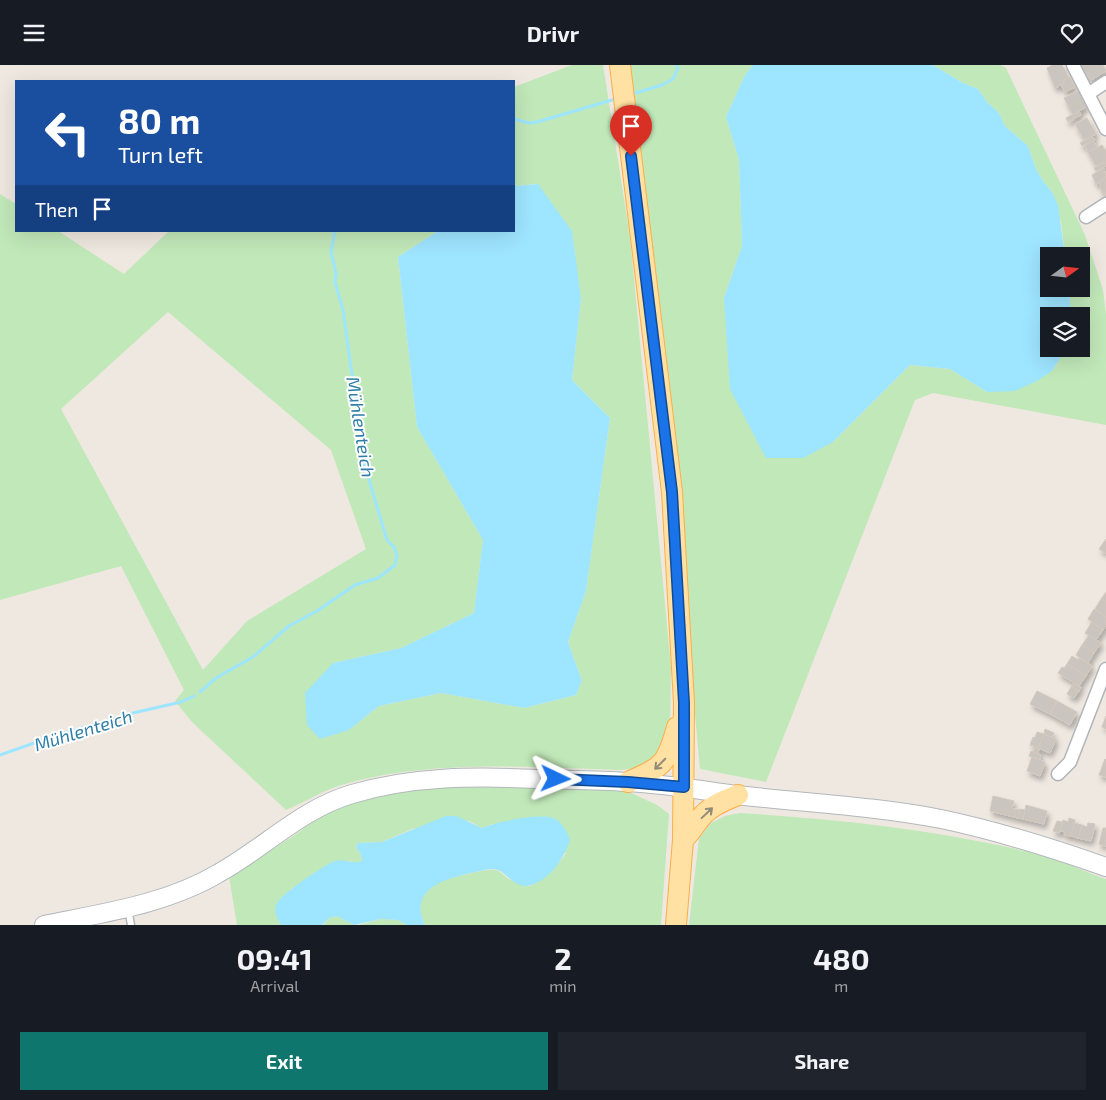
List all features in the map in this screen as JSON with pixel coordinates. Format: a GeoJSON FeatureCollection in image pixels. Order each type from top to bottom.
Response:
{"type":"FeatureCollection","features":[{"type":"Feature","properties":{"kind":"main road"},"geometry":{"type":"LineString","coordinates":[[620,65],[672,492],[684,703],[683,840],[676,925]]}},
{"type":"Feature","properties":{"kind":"main road"},"geometry":{"type":"LineString","coordinates":[[628,782],[652,771],[662,764],[670,752],[684,703]]}},
{"type":"Feature","properties":{"kind":"main road"},"geometry":{"type":"LineString","coordinates":[[44,925],[166,897],[197,885],[250,854],[291,823],[324,804],[390,784],[438,778],[484,777],[628,782],[842,806],[938,819],[1036,843],[1106,867]]}},
{"type":"Feature","properties":{"kind":"main road"},"geometry":{"type":"LineString","coordinates":[[683,840],[704,815],[722,802],[738,795]]}},
{"type":"Feature","properties":{"kind":"street"},"geometry":{"type":"LineString","coordinates":[[1073,65],[1106,129]]}},
{"type":"Feature","properties":{"kind":"street"},"geometry":{"type":"LineString","coordinates":[[1088,94],[1106,82]]}},
{"type":"Feature","properties":{"kind":"street"},"geometry":{"type":"LineString","coordinates":[[1086,217],[1106,204]]}},
{"type":"Feature","properties":{"kind":"street"},"geometry":{"type":"LineString","coordinates":[[1058,774],[1070,762],[1106,669]]}},
{"type":"Feature","properties":{"kind":"lane"},"geometry":{"type":"LineString","coordinates":[[127,907],[131,925]]}},
{"type":"Feature","properties":{"kind":"green space"},"geometry":{"type":"Polygon","coordinates":[[[572,65],[603,65],[630,237],[671,667],[670,731],[661,756],[640,768],[619,770],[549,767],[441,768],[371,777],[325,791],[286,810],[192,722],[175,701],[184,690],[121,566],[0,600],[0,194],[15,203],[15,232],[60,232],[124,274],[168,232],[436,232],[398,257],[417,427],[483,540],[474,613],[401,648],[333,663],[349,730],[379,706],[441,693],[524,708],[576,695],[582,681],[568,642],[586,591],[610,418],[572,380],[581,298],[538,184],[515,186],[515,87],[572,65]],[[168,312],[61,409],[203,670],[247,621],[366,549],[331,450],[168,312]]]}},
{"type":"Feature","properties":{"kind":"green space"},"geometry":{"type":"Polygon","coordinates":[[[630,65],[753,65],[745,75],[726,117],[739,160],[742,246],[724,298],[833,442],[910,365],[950,369],[987,392],[1052,371],[1061,357],[1090,357],[1090,307],[1070,307],[1070,297],[1090,297],[1090,250],[1103,290],[1106,314],[1106,425],[933,393],[915,400],[766,782],[700,769],[661,343],[630,65]]]}},
{"type":"Feature","properties":{"kind":"green space"},"geometry":{"type":"Polygon","coordinates":[[[933,65],[1000,65],[1006,68],[1089,247],[1064,247],[1061,222],[1052,192],[1036,169],[1028,146],[1005,126],[999,113],[987,102],[978,89],[963,83],[933,65]]]}},
{"type":"Feature","properties":{"kind":"green space"},"geometry":{"type":"Polygon","coordinates":[[[416,784],[564,784],[627,791],[657,805],[669,814],[661,925],[425,925],[421,914],[421,904],[424,896],[430,889],[447,879],[495,870],[513,881],[530,886],[550,872],[566,853],[492,824],[482,828],[469,821],[412,829],[382,842],[358,843],[356,847],[362,861],[357,863],[335,861],[291,889],[278,921],[281,925],[237,925],[229,876],[295,835],[332,807],[416,784]]]}},
{"type":"Feature","properties":{"kind":"green space"},"geometry":{"type":"Polygon","coordinates":[[[740,813],[894,827],[1008,847],[1053,858],[1106,879],[1106,925],[689,925],[699,838],[711,823],[725,816],[740,813]]]}},
{"type":"Feature","properties":{"kind":"green space"},"geometry":{"type":"Polygon","coordinates":[[[337,916],[354,925],[323,925],[329,918],[337,916]]]}},
{"type":"Feature","properties":{"kind":"green space"},"geometry":{"type":"Polygon","coordinates":[[[381,919],[398,920],[407,925],[359,925],[381,919]]]}},
{"type":"Feature","properties":{"kind":"water"},"geometry":{"type":"Polygon","coordinates":[[[753,65],[933,65],[963,83],[978,89],[987,102],[999,113],[1005,126],[1028,146],[1036,169],[1052,192],[1058,205],[1064,247],[1040,247],[1040,297],[1070,297],[1070,307],[1040,307],[1040,357],[1061,357],[1052,371],[1037,381],[1015,391],[987,392],[950,369],[910,365],[833,442],[803,458],[766,458],[730,389],[724,298],[742,246],[739,160],[726,117],[745,75],[753,65]]]}},
{"type":"Feature","properties":{"kind":"water"},"geometry":{"type":"Polygon","coordinates":[[[538,184],[572,231],[581,298],[572,380],[610,418],[586,591],[568,642],[582,681],[576,695],[524,708],[441,693],[379,706],[349,730],[320,739],[307,725],[305,693],[333,663],[401,648],[474,613],[483,540],[417,427],[398,257],[436,232],[515,232],[515,186],[538,184]]]}},
{"type":"Feature","properties":{"kind":"water"},"geometry":{"type":"Polygon","coordinates":[[[446,816],[456,816],[482,828],[527,817],[553,818],[562,824],[570,840],[564,854],[551,873],[531,885],[517,884],[502,872],[492,869],[450,879],[431,888],[421,903],[421,913],[425,925],[407,925],[398,920],[381,919],[354,925],[337,916],[329,918],[322,925],[281,925],[275,909],[281,898],[304,880],[335,861],[362,861],[356,847],[358,843],[382,842],[446,816]]]}},
{"type":"Feature","properties":{"kind":"building"},"geometry":{"type":"Polygon","coordinates":[[[1053,65],[1062,65],[1069,78],[1055,88],[1047,68],[1053,65]]]}},
{"type":"Feature","properties":{"kind":"building"},"geometry":{"type":"Polygon","coordinates":[[[1080,65],[1103,65],[1106,71],[1093,79],[1089,78],[1080,65]]]}},
{"type":"Feature","properties":{"kind":"building"},"geometry":{"type":"Polygon","coordinates":[[[1070,77],[1075,87],[1065,92],[1061,85],[1064,83],[1063,81],[1070,77]]]}},
{"type":"Feature","properties":{"kind":"building"},"geometry":{"type":"Polygon","coordinates":[[[1078,91],[1086,107],[1073,115],[1064,98],[1078,91]]]}},
{"type":"Feature","properties":{"kind":"building"},"geometry":{"type":"Polygon","coordinates":[[[1079,111],[1081,115],[1068,122],[1066,118],[1079,111]]]}},
{"type":"Feature","properties":{"kind":"building"},"geometry":{"type":"Polygon","coordinates":[[[1087,118],[1096,134],[1084,140],[1075,124],[1087,118]]]}},
{"type":"Feature","properties":{"kind":"building"},"geometry":{"type":"Polygon","coordinates":[[[1092,136],[1095,140],[1082,146],[1080,143],[1092,136]]]}},
{"type":"Feature","properties":{"kind":"building"},"geometry":{"type":"Polygon","coordinates":[[[1093,141],[1097,147],[1088,152],[1085,145],[1093,141]]]}},
{"type":"Feature","properties":{"kind":"building"},"geometry":{"type":"Polygon","coordinates":[[[1102,145],[1106,151],[1106,161],[1096,166],[1088,152],[1102,145]]]}},
{"type":"Feature","properties":{"kind":"building"},"geometry":{"type":"Polygon","coordinates":[[[1106,161],[1106,166],[1096,171],[1094,168],[1106,161]]]}},
{"type":"Feature","properties":{"kind":"building"},"geometry":{"type":"Polygon","coordinates":[[[1104,168],[1106,178],[1096,184],[1092,175],[1104,168]]]}},
{"type":"Feature","properties":{"kind":"building"},"geometry":{"type":"Polygon","coordinates":[[[1106,178],[1106,196],[1104,192],[1102,193],[1099,182],[1106,178]]]}},
{"type":"Feature","properties":{"kind":"building"},"geometry":{"type":"Polygon","coordinates":[[[1106,539],[1106,553],[1099,549],[1106,539]]]}},
{"type":"Feature","properties":{"kind":"building"},"geometry":{"type":"Polygon","coordinates":[[[1106,592],[1106,602],[1101,599],[1106,592]]]}},
{"type":"Feature","properties":{"kind":"building"},"geometry":{"type":"Polygon","coordinates":[[[1101,599],[1106,602],[1106,617],[1095,609],[1101,599]]]}},
{"type":"Feature","properties":{"kind":"building"},"geometry":{"type":"Polygon","coordinates":[[[1094,609],[1106,617],[1106,625],[1103,630],[1088,619],[1094,609]]]}},
{"type":"Feature","properties":{"kind":"building"},"geometry":{"type":"Polygon","coordinates":[[[1092,622],[1103,630],[1096,640],[1085,633],[1092,622]]]}},
{"type":"Feature","properties":{"kind":"building"},"geometry":{"type":"Polygon","coordinates":[[[1089,635],[1101,643],[1094,653],[1082,645],[1089,635]]]}},
{"type":"Feature","properties":{"kind":"building"},"geometry":{"type":"Polygon","coordinates":[[[1082,645],[1094,653],[1088,663],[1076,655],[1082,645]]]}},
{"type":"Feature","properties":{"kind":"building"},"geometry":{"type":"Polygon","coordinates":[[[1072,656],[1078,660],[1080,658],[1092,666],[1086,676],[1067,664],[1072,656]]]}},
{"type":"Feature","properties":{"kind":"building"},"geometry":{"type":"Polygon","coordinates":[[[1067,664],[1086,676],[1079,686],[1058,673],[1067,664]]]}},
{"type":"Feature","properties":{"kind":"building"},"geometry":{"type":"Polygon","coordinates":[[[1074,683],[1081,687],[1079,691],[1071,687],[1074,683]]]}},
{"type":"Feature","properties":{"kind":"building"},"geometry":{"type":"Polygon","coordinates":[[[1071,687],[1079,691],[1074,698],[1067,694],[1071,687]]]}},
{"type":"Feature","properties":{"kind":"building"},"geometry":{"type":"Polygon","coordinates":[[[1037,691],[1057,701],[1050,714],[1030,704],[1037,691]]]}},
{"type":"Feature","properties":{"kind":"building"},"geometry":{"type":"Polygon","coordinates":[[[1057,701],[1077,712],[1070,725],[1050,714],[1057,701]]]}},
{"type":"Feature","properties":{"kind":"building"},"geometry":{"type":"Polygon","coordinates":[[[1106,716],[1106,729],[1102,727],[1106,716]]]}},
{"type":"Feature","properties":{"kind":"building"},"geometry":{"type":"Polygon","coordinates":[[[1045,729],[1054,733],[1052,737],[1044,734],[1045,729]]]}},
{"type":"Feature","properties":{"kind":"building"},"geometry":{"type":"Polygon","coordinates":[[[1037,732],[1044,734],[1038,748],[1030,745],[1037,732]]]}},
{"type":"Feature","properties":{"kind":"building"},"geometry":{"type":"Polygon","coordinates":[[[1044,734],[1056,739],[1050,753],[1038,748],[1044,734]]]}},
{"type":"Feature","properties":{"kind":"building"},"geometry":{"type":"Polygon","coordinates":[[[1035,747],[1039,749],[1038,754],[1033,752],[1035,747]]]}},
{"type":"Feature","properties":{"kind":"building"},"geometry":{"type":"Polygon","coordinates":[[[1031,751],[1041,755],[1039,760],[1029,756],[1031,751]]]}},
{"type":"Feature","properties":{"kind":"building"},"geometry":{"type":"Polygon","coordinates":[[[1032,757],[1045,762],[1040,776],[1027,771],[1032,757]]]}},
{"type":"Feature","properties":{"kind":"building"},"geometry":{"type":"Polygon","coordinates":[[[1106,760],[1106,777],[1099,775],[1106,760]]]}},
{"type":"Feature","properties":{"kind":"building"},"geometry":{"type":"Polygon","coordinates":[[[993,796],[1014,801],[1012,808],[1015,809],[1014,817],[990,811],[993,796]]]}},
{"type":"Feature","properties":{"kind":"building"},"geometry":{"type":"Polygon","coordinates":[[[1026,805],[1047,811],[1044,824],[1023,819],[1026,805]]]}},
{"type":"Feature","properties":{"kind":"building"},"geometry":{"type":"Polygon","coordinates":[[[1015,809],[1020,810],[1018,818],[1014,817],[1015,809]]]}},
{"type":"Feature","properties":{"kind":"building"},"geometry":{"type":"Polygon","coordinates":[[[1020,809],[1025,810],[1023,819],[1018,818],[1020,809]]]}},
{"type":"Feature","properties":{"kind":"building"},"geometry":{"type":"Polygon","coordinates":[[[1069,818],[1075,820],[1071,836],[1064,835],[1065,832],[1060,831],[1063,820],[1068,822],[1069,818]]]}},
{"type":"Feature","properties":{"kind":"building"},"geometry":{"type":"Polygon","coordinates":[[[1057,821],[1062,822],[1059,833],[1053,831],[1057,821]]]}},
{"type":"Feature","properties":{"kind":"building"},"geometry":{"type":"Polygon","coordinates":[[[1074,823],[1082,825],[1078,838],[1071,836],[1074,823]]]}},
{"type":"Feature","properties":{"kind":"building"},"geometry":{"type":"Polygon","coordinates":[[[1088,823],[1095,824],[1091,841],[1078,838],[1082,825],[1087,827],[1088,823]]]}},
{"type":"Feature","properties":{"kind":"building"},"geometry":{"type":"Polygon","coordinates":[[[1103,828],[1106,828],[1106,846],[1099,844],[1103,828]]]}},
{"type":"Feature","properties":{"kind":"waterway","name":"Mühlenteich"},"geometry":{"type":"LineString","coordinates":[[632,94],[662,85],[673,79],[678,68],[676,65]]}},
{"type":"Feature","properties":{"kind":"waterway","name":"Mühlenteich"},"geometry":{"type":"LineString","coordinates":[[515,119],[529,123],[537,122],[612,100]]}},
{"type":"Feature","properties":{"kind":"waterway","name":"Mühlenteich"},"geometry":{"type":"LineString","coordinates":[[200,692],[216,678],[253,657],[289,626],[317,611],[355,585],[378,578],[395,565],[397,556],[394,547],[387,540],[364,463],[360,416],[343,310],[335,282],[336,273],[331,252],[335,232]]}},
{"type":"Feature","properties":{"kind":"waterway","name":"Mühlenteich"},"geometry":{"type":"LineString","coordinates":[[0,755],[48,738],[133,713],[181,702],[194,696]]}},
{"type":"Feature","properties":{"kind":"route"},"geometry":{"type":"LineString","coordinates":[[556,779],[684,787],[684,703],[672,492],[631,156]]}}]}
